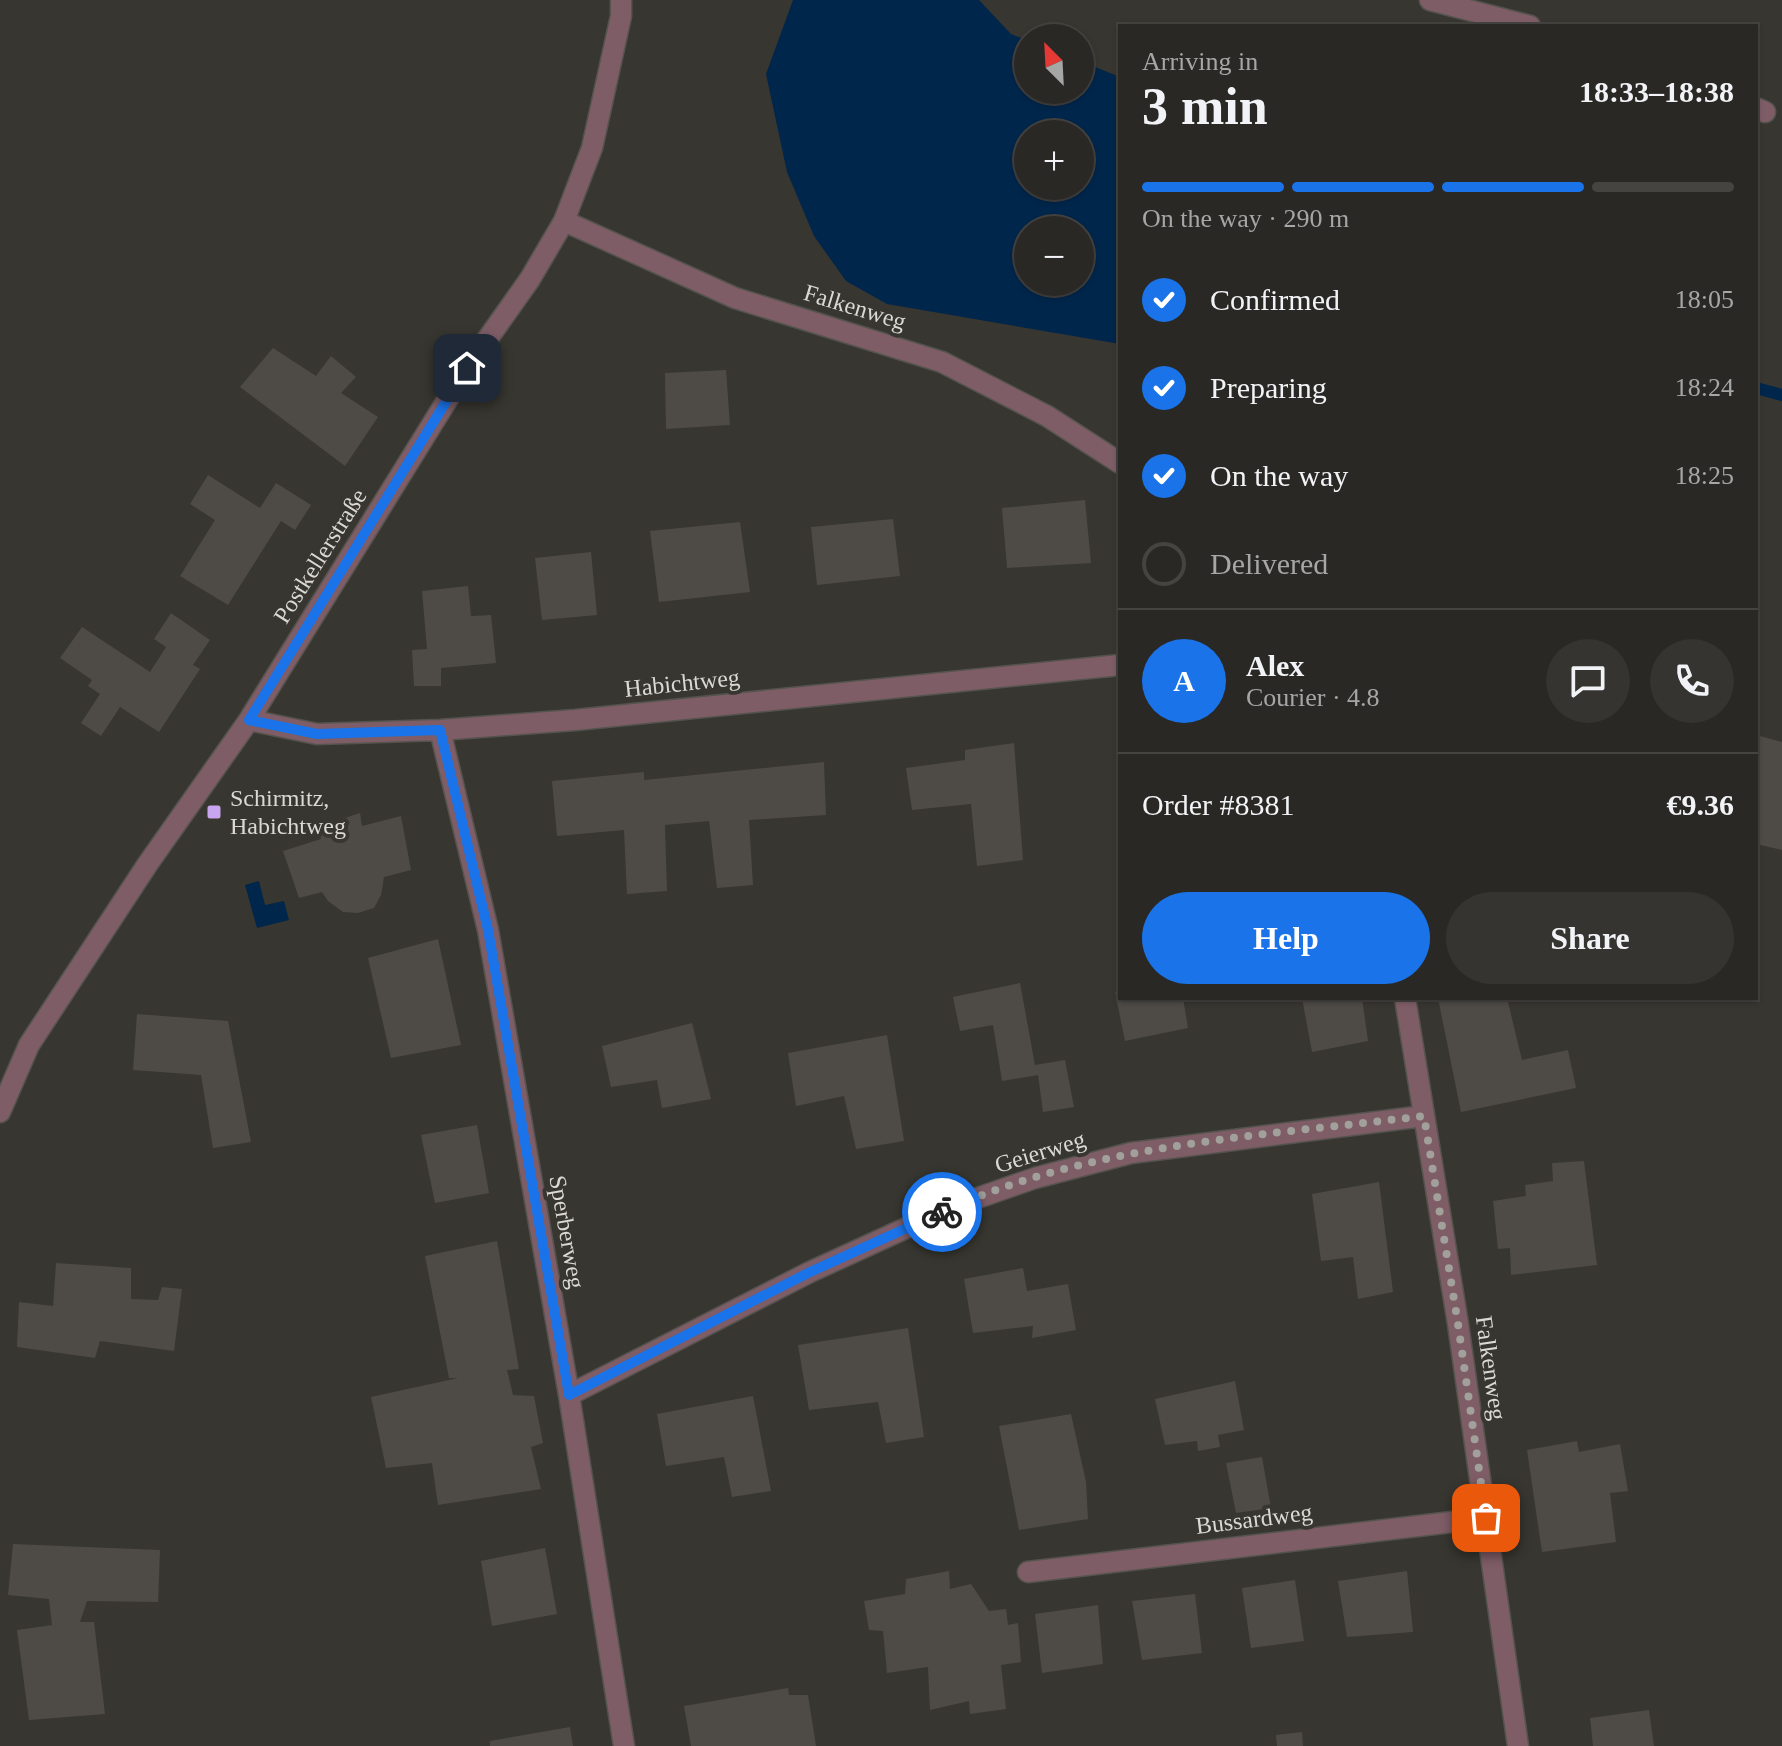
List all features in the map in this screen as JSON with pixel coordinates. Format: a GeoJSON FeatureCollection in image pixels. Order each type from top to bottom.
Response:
{"type":"FeatureCollection","features":[{"type":"Feature","properties":{"kind":"street","name":"Postkellerstraße"},"geometry":{"type":"LineString","coordinates":[[0,1112],[29,1045],[147,865],[249,720],[467,368],[530,279],[564,221],[592,148],[621,16],[621,0]]}},
{"type":"Feature","properties":{"kind":"street"},"geometry":{"type":"LineString","coordinates":[[1430,0],[1522,24]]}},
{"type":"Feature","properties":{"kind":"street","name":"Falkenweg"},"geometry":{"type":"LineString","coordinates":[[564,221],[735,298],[942,362],[1047,416],[1118,462]]}},
{"type":"Feature","properties":{"kind":"street","name":"Habichtweg"},"geometry":{"type":"LineString","coordinates":[[249,720],[317,734],[440,730],[575,720],[1118,665]]}},
{"type":"Feature","properties":{"kind":"street","name":"Sperberweg"},"geometry":{"type":"LineString","coordinates":[[440,730],[488,930],[569,1395],[624,1746]]}},
{"type":"Feature","properties":{"kind":"street","name":"Falkenweg"},"geometry":{"type":"LineString","coordinates":[[1405,1000],[1458,1324],[1518,1746]]}},
{"type":"Feature","properties":{"kind":"street","name":"Geierweg"},"geometry":{"type":"LineString","coordinates":[[569,1395],[810,1272],[952,1207],[1035,1178],[1131,1153],[1424,1116]]}},
{"type":"Feature","properties":{"kind":"street","name":"Bussardweg"},"geometry":{"type":"LineString","coordinates":[[1028,1572],[1486,1518]]}},
{"type":"Feature","properties":{"kind":"water"},"geometry":{"type":"Polygon","coordinates":[[[793,0],[979,0],[1014,35],[1014,104],[1094,104],[1094,67],[1118,76],[1118,344],[887,304],[846,281],[814,236],[787,172],[766,74],[793,0]]]}},
{"type":"Feature","properties":{"kind":"water"},"geometry":{"type":"Polygon","coordinates":[[[259,881],[265,905],[284,901],[289,920],[257,928],[245,885],[259,881]]]}},
{"type":"Feature","properties":{"kind":"building"},"geometry":{"type":"Polygon","coordinates":[[[273,348],[316,376],[331,356],[356,377],[341,393],[378,417],[345,466],[240,387],[273,348]]]}},
{"type":"Feature","properties":{"kind":"building"},"geometry":{"type":"Polygon","coordinates":[[[726,370],[730,425],[666,429],[665,373],[726,370]]]}},
{"type":"Feature","properties":{"kind":"building"},"geometry":{"type":"Polygon","coordinates":[[[208,475],[260,508],[276,483],[311,505],[295,530],[281,521],[228,605],[180,576],[215,520],[190,504],[208,475]]]}},
{"type":"Feature","properties":{"kind":"building"},"geometry":{"type":"Polygon","coordinates":[[[1085,500],[1091,563],[1007,568],[1002,508],[1085,500]]]}},
{"type":"Feature","properties":{"kind":"building"},"geometry":{"type":"Polygon","coordinates":[[[893,519],[900,576],[817,585],[811,527],[893,519]]]}},
{"type":"Feature","properties":{"kind":"building"},"geometry":{"type":"Polygon","coordinates":[[[740,522],[750,592],[659,602],[650,531],[740,522]]]}},
{"type":"Feature","properties":{"kind":"building"},"geometry":{"type":"Polygon","coordinates":[[[591,552],[597,615],[542,620],[535,558],[591,552]]]}},
{"type":"Feature","properties":{"kind":"building"},"geometry":{"type":"Polygon","coordinates":[[[468,586],[471,616],[491,615],[496,663],[441,668],[441,686],[414,686],[412,650],[427,649],[422,591],[468,586]]]}},
{"type":"Feature","properties":{"kind":"building"},"geometry":{"type":"Polygon","coordinates":[[[171,613],[210,640],[193,665],[200,669],[159,732],[120,707],[101,736],[81,723],[100,694],[88,686],[92,680],[60,658],[82,627],[150,672],[166,647],[154,639],[171,613]]]}},
{"type":"Feature","properties":{"kind":"building"},"geometry":{"type":"Polygon","coordinates":[[[1758,736],[1782,742],[1782,850],[1758,844],[1758,736]]]}},
{"type":"Feature","properties":{"kind":"building"},"geometry":{"type":"Polygon","coordinates":[[[1014,743],[1023,860],[977,866],[971,804],[912,810],[906,768],[965,760],[965,750],[1014,743]]]}},
{"type":"Feature","properties":{"kind":"building"},"geometry":{"type":"Polygon","coordinates":[[[824,762],[826,815],[749,820],[753,885],[717,888],[709,821],[665,825],[667,891],[627,894],[624,830],[557,836],[552,781],[644,772],[644,780],[824,762]]]}},
{"type":"Feature","properties":{"kind":"building"},"geometry":{"type":"Polygon","coordinates":[[[360,813],[362,826],[401,816],[411,870],[384,877],[381,895],[374,908],[358,913],[343,912],[322,892],[299,898],[283,851],[321,839],[318,827],[360,813]]]}},
{"type":"Feature","properties":{"kind":"building"},"geometry":{"type":"Polygon","coordinates":[[[438,939],[461,1045],[391,1058],[368,958],[438,939]]]}},
{"type":"Feature","properties":{"kind":"building"},"geometry":{"type":"Polygon","coordinates":[[[1020,983],[1035,1065],[1065,1060],[1074,1107],[1043,1112],[1038,1075],[1002,1081],[993,1025],[960,1031],[953,997],[1020,983]]]}},
{"type":"Feature","properties":{"kind":"building"},"geometry":{"type":"Polygon","coordinates":[[[1118,991],[1118,1000],[1183,1000],[1188,1028],[1125,1041],[1115,992],[1118,991]]]}},
{"type":"Feature","properties":{"kind":"building"},"geometry":{"type":"Polygon","coordinates":[[[1302,1000],[1362,1000],[1368,1041],[1312,1052],[1302,1000]]]}},
{"type":"Feature","properties":{"kind":"building"},"geometry":{"type":"Polygon","coordinates":[[[1438,1000],[1507,1000],[1522,1060],[1568,1050],[1576,1088],[1461,1112],[1438,1000]]]}},
{"type":"Feature","properties":{"kind":"building"},"geometry":{"type":"Polygon","coordinates":[[[137,1014],[228,1021],[251,1142],[213,1148],[201,1075],[133,1070],[137,1014]]]}},
{"type":"Feature","properties":{"kind":"building"},"geometry":{"type":"Polygon","coordinates":[[[692,1023],[711,1099],[662,1108],[657,1080],[611,1087],[602,1046],[692,1023]]]}},
{"type":"Feature","properties":{"kind":"building"},"geometry":{"type":"Polygon","coordinates":[[[887,1035],[904,1141],[856,1149],[844,1096],[796,1106],[788,1053],[887,1035]]]}},
{"type":"Feature","properties":{"kind":"building"},"geometry":{"type":"Polygon","coordinates":[[[477,1125],[489,1193],[435,1203],[421,1135],[477,1125]]]}},
{"type":"Feature","properties":{"kind":"building"},"geometry":{"type":"Polygon","coordinates":[[[1584,1161],[1597,1265],[1511,1275],[1510,1248],[1498,1249],[1493,1201],[1526,1196],[1525,1185],[1553,1181],[1552,1163],[1584,1161]]]}},
{"type":"Feature","properties":{"kind":"building"},"geometry":{"type":"Polygon","coordinates":[[[1379,1182],[1393,1292],[1358,1299],[1353,1257],[1321,1261],[1312,1194],[1379,1182]]]}},
{"type":"Feature","properties":{"kind":"building"},"geometry":{"type":"Polygon","coordinates":[[[497,1241],[519,1369],[507,1370],[513,1395],[534,1396],[543,1443],[531,1447],[541,1489],[438,1505],[432,1463],[386,1468],[371,1397],[458,1378],[449,1378],[425,1256],[497,1241]]]}},
{"type":"Feature","properties":{"kind":"building"},"geometry":{"type":"Polygon","coordinates":[[[56,1263],[131,1268],[131,1299],[158,1300],[162,1287],[182,1289],[174,1351],[100,1341],[95,1358],[17,1347],[19,1302],[53,1306],[56,1263]]]}},
{"type":"Feature","properties":{"kind":"building"},"geometry":{"type":"Polygon","coordinates":[[[1023,1268],[1027,1291],[1068,1284],[1076,1330],[1032,1338],[1033,1326],[973,1333],[964,1279],[1023,1268]]]}},
{"type":"Feature","properties":{"kind":"building"},"geometry":{"type":"Polygon","coordinates":[[[908,1328],[924,1437],[886,1443],[878,1402],[809,1410],[798,1345],[908,1328]]]}},
{"type":"Feature","properties":{"kind":"building"},"geometry":{"type":"Polygon","coordinates":[[[1235,1381],[1244,1430],[1218,1435],[1220,1447],[1198,1451],[1197,1441],[1165,1445],[1155,1399],[1235,1381]]]}},
{"type":"Feature","properties":{"kind":"building"},"geometry":{"type":"Polygon","coordinates":[[[753,1396],[771,1491],[732,1497],[724,1457],[666,1466],[657,1414],[753,1396]]]}},
{"type":"Feature","properties":{"kind":"building"},"geometry":{"type":"Polygon","coordinates":[[[1071,1414],[1086,1482],[1088,1519],[1019,1530],[999,1426],[1071,1414]]]}},
{"type":"Feature","properties":{"kind":"building"},"geometry":{"type":"Polygon","coordinates":[[[1577,1441],[1579,1452],[1620,1444],[1628,1491],[1610,1493],[1616,1542],[1542,1552],[1527,1450],[1577,1441]]]}},
{"type":"Feature","properties":{"kind":"building"},"geometry":{"type":"Polygon","coordinates":[[[1262,1457],[1271,1508],[1236,1513],[1226,1463],[1262,1457]]]}},
{"type":"Feature","properties":{"kind":"building"},"geometry":{"type":"Polygon","coordinates":[[[13,1544],[160,1550],[158,1602],[87,1601],[80,1622],[94,1622],[105,1714],[29,1720],[17,1630],[52,1625],[49,1599],[8,1595],[13,1544]]]}},
{"type":"Feature","properties":{"kind":"building"},"geometry":{"type":"Polygon","coordinates":[[[545,1548],[557,1614],[492,1626],[481,1561],[545,1548]]]}},
{"type":"Feature","properties":{"kind":"building"},"geometry":{"type":"Polygon","coordinates":[[[949,1571],[950,1589],[971,1584],[989,1611],[1006,1609],[1008,1625],[1018,1623],[1021,1662],[1001,1665],[1006,1709],[970,1714],[969,1701],[930,1710],[928,1667],[887,1673],[883,1631],[869,1630],[864,1601],[905,1594],[906,1579],[949,1571]]]}},
{"type":"Feature","properties":{"kind":"building"},"geometry":{"type":"Polygon","coordinates":[[[1407,1571],[1413,1632],[1347,1637],[1338,1581],[1407,1571]]]}},
{"type":"Feature","properties":{"kind":"building"},"geometry":{"type":"Polygon","coordinates":[[[1295,1580],[1304,1641],[1251,1648],[1242,1588],[1295,1580]]]}},
{"type":"Feature","properties":{"kind":"building"},"geometry":{"type":"Polygon","coordinates":[[[1195,1594],[1202,1653],[1142,1660],[1132,1601],[1195,1594]]]}},
{"type":"Feature","properties":{"kind":"building"},"geometry":{"type":"Polygon","coordinates":[[[1098,1605],[1103,1664],[1042,1673],[1035,1614],[1098,1605]]]}},
{"type":"Feature","properties":{"kind":"building"},"geometry":{"type":"Polygon","coordinates":[[[788,1688],[789,1695],[808,1695],[816,1746],[691,1746],[684,1706],[788,1688]]]}},
{"type":"Feature","properties":{"kind":"building"},"geometry":{"type":"Polygon","coordinates":[[[1649,1710],[1654,1746],[1593,1746],[1590,1718],[1649,1710]]]}},
{"type":"Feature","properties":{"kind":"building"},"geometry":{"type":"Polygon","coordinates":[[[570,1727],[573,1746],[490,1746],[490,1741],[570,1727]]]}},
{"type":"Feature","properties":{"kind":"building"},"geometry":{"type":"Polygon","coordinates":[[[1302,1732],[1303,1746],[1277,1746],[1276,1735],[1302,1732]]]}},
{"type":"Feature","properties":{"kind":"waterway"},"geometry":{"type":"LineString","coordinates":[[1758,389],[1782,395]]}},
{"type":"Feature","properties":{"kind":"way so far"},"geometry":{"type":"LineString","coordinates":[[942,1212],[1035,1178],[1131,1153],[1424,1116],[1486,1518]]}},
{"type":"Feature","properties":{"kind":"place","name":"Schirmitz, Habichtweg"},"geometry":{"type":"Point","coordinates":[214,812]}},
{"type":"Feature","properties":{"kind":"route"},"geometry":{"type":"LineString","coordinates":[[467,368],[249,720],[317,734],[440,730],[488,930],[569,1395],[810,1272],[942,1212]]}}]}
